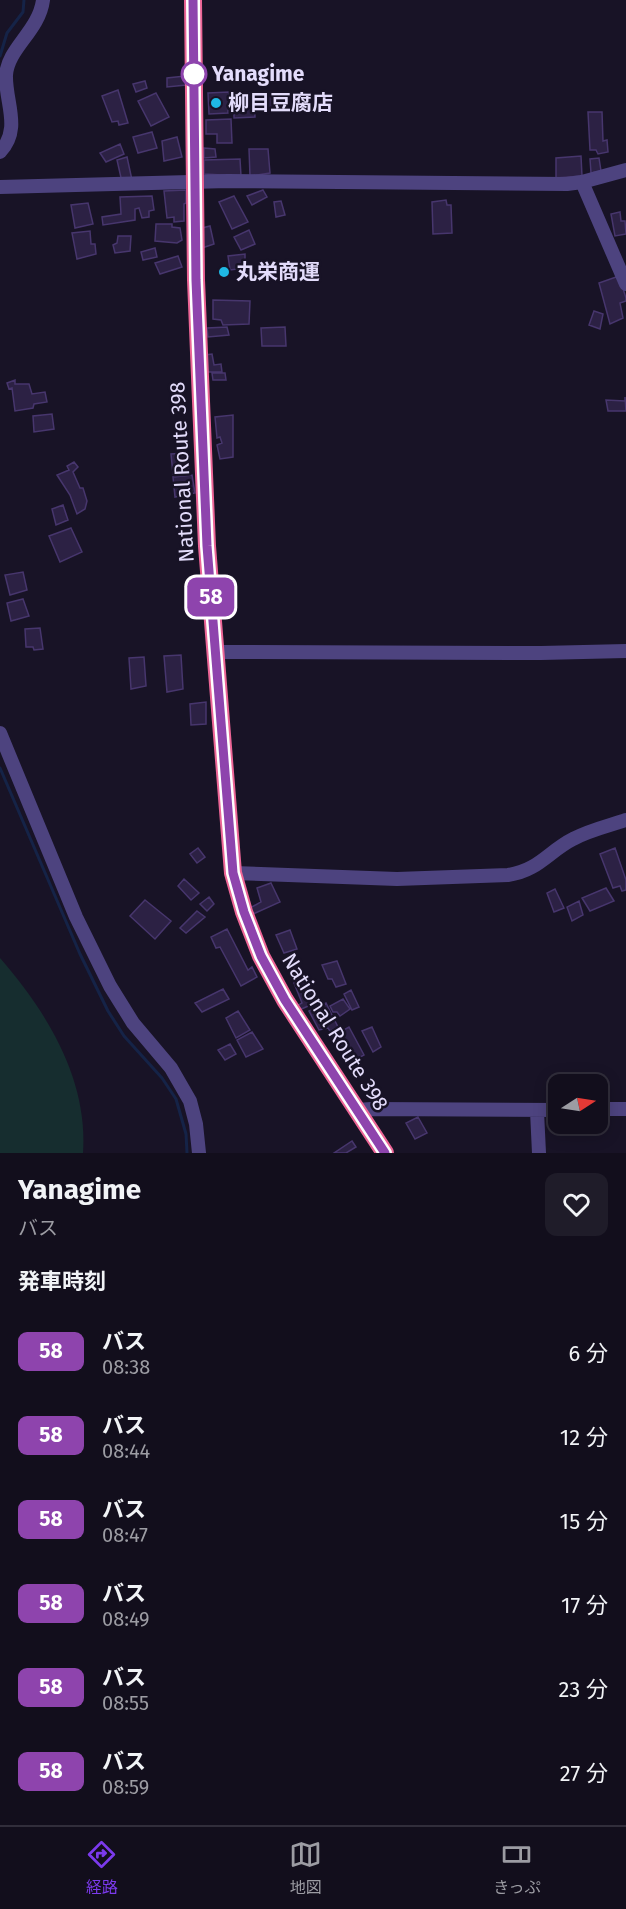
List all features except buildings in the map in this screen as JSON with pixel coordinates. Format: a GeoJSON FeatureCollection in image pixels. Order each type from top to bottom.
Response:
{"type":"FeatureCollection","features":[{"type":"Feature","properties":{"kind":"highway","name":"National Route 398"},"geometry":{"type":"LineString","coordinates":[[193,0],[196,280],[207,546],[233,873],[244,912],[261,956],[285,1000],[385,1153]]}},
{"type":"Feature","properties":{"kind":"street"},"geometry":{"type":"LineString","coordinates":[[0,152],[7,145],[12,124],[6,75],[11,58],[34,26],[43,0]]}},
{"type":"Feature","properties":{"kind":"street"},"geometry":{"type":"LineString","coordinates":[[0,188],[228,181],[582,182],[626,170]]}},
{"type":"Feature","properties":{"kind":"street"},"geometry":{"type":"LineString","coordinates":[[582,182],[626,284]]}},
{"type":"Feature","properties":{"kind":"street"},"geometry":{"type":"LineString","coordinates":[[216,652],[626,651]]}},
{"type":"Feature","properties":{"kind":"street"},"geometry":{"type":"LineString","coordinates":[[0,733],[76,917],[110,986],[133,1023],[171,1068],[190,1101],[196,1124],[199,1153]]}},
{"type":"Feature","properties":{"kind":"street"},"geometry":{"type":"LineString","coordinates":[[233,873],[397,879],[515,874],[529,869],[570,840],[591,830],[626,820]]}},
{"type":"Feature","properties":{"kind":"street"},"geometry":{"type":"LineString","coordinates":[[608,1110],[626,1109]]}},
{"type":"Feature","properties":{"kind":"street"},"geometry":{"type":"LineString","coordinates":[[358,1110],[548,1110]]}},
{"type":"Feature","properties":{"kind":"street"},"geometry":{"type":"LineString","coordinates":[[537,1111],[539,1153]]}},
{"type":"Feature","properties":{"kind":"green space"},"geometry":{"type":"Polygon","coordinates":[[[0,958],[34,1001],[61,1048],[79,1099],[83,1126],[83,1153],[0,1153],[0,958]]]}},
{"type":"Feature","properties":{"kind":"waterway"},"geometry":{"type":"LineString","coordinates":[[0,56],[7,33],[23,12],[24,0]]}},
{"type":"Feature","properties":{"kind":"waterway"},"geometry":{"type":"LineString","coordinates":[[0,768],[80,954],[108,1011],[124,1036],[162,1078],[176,1099],[186,1134],[187,1153]]}},
{"type":"Feature","properties":{"kind":"bus line","name":"58"},"geometry":{"type":"LineString","coordinates":[[193,0],[196,280],[207,546],[233,873],[244,912],[261,956],[285,1000],[385,1153]]}},
{"type":"Feature","properties":{"kind":"place","name":"Yanagime"},"geometry":{"type":"Point","coordinates":[194,74]}},
{"type":"Feature","properties":{"kind":"place","name":"柳目豆腐店"},"geometry":{"type":"Point","coordinates":[216,103]}},
{"type":"Feature","properties":{"kind":"place","name":"丸栄商運"},"geometry":{"type":"Point","coordinates":[224,272]}}]}
